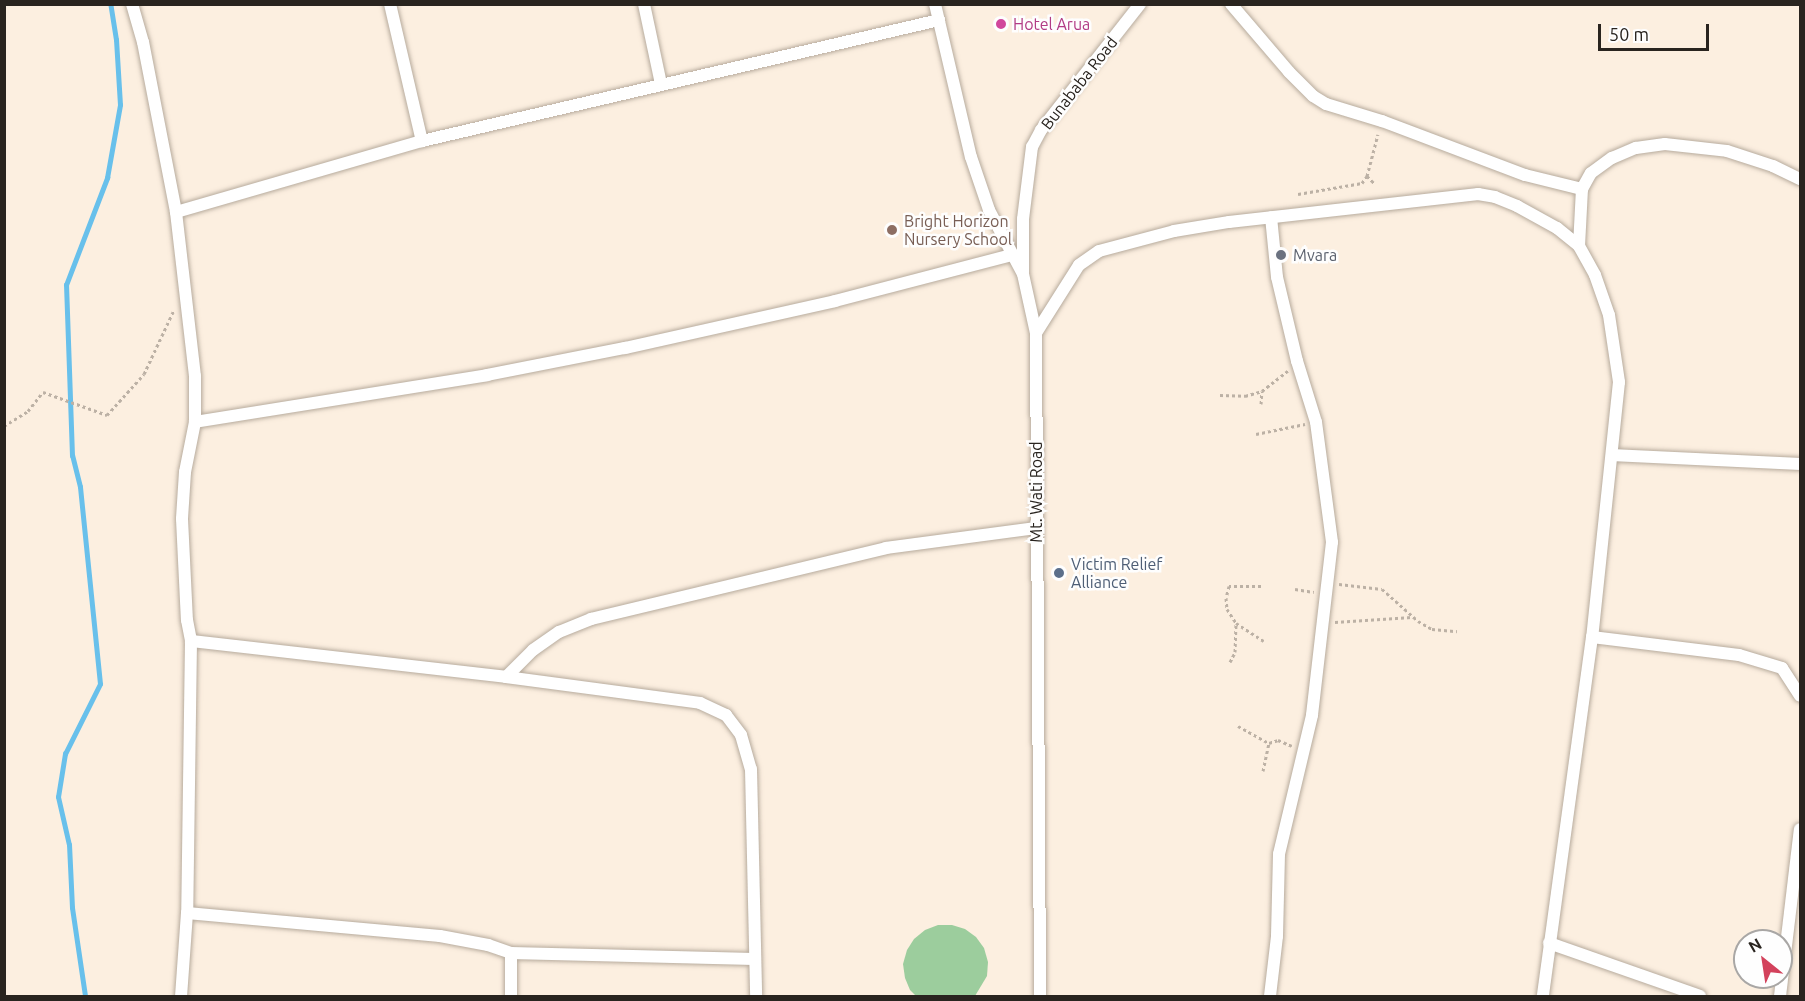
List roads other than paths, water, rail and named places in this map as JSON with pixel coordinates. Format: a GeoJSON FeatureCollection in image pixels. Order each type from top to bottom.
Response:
{"type":"FeatureCollection","features":[{"type":"Feature","properties":{"kind":"street"},"geometry":{"type":"LineString","coordinates":[[132,4],[142,42],[176,212],[195,376],[195,422],[185,472],[182,519],[187,620],[191,641],[187,914],[181,996]]}},
{"type":"Feature","properties":{"kind":"street"},"geometry":{"type":"LineString","coordinates":[[390,4],[422,141]]}},
{"type":"Feature","properties":{"kind":"street"},"geometry":{"type":"LineString","coordinates":[[644,4],[661,84]]}},
{"type":"Feature","properties":{"kind":"street","name":"Mt. Wati Road"},"geometry":{"type":"LineString","coordinates":[[935,4],[971,157],[989,210],[1023,274],[1036,333],[1040,996]]}},
{"type":"Feature","properties":{"kind":"street","name":"Bunababa Road"},"geometry":{"type":"LineString","coordinates":[[1023,274],[1023,219],[1032,147],[1041,130],[1140,4]]}},
{"type":"Feature","properties":{"kind":"street"},"geometry":{"type":"LineString","coordinates":[[1231,4],[1312,96],[1326,104],[1382,121],[1525,175],[1582,189]]}},
{"type":"Feature","properties":{"kind":"street"},"geometry":{"type":"LineString","coordinates":[[176,212],[422,141],[939,20]]}},
{"type":"Feature","properties":{"kind":"street"},"geometry":{"type":"LineString","coordinates":[[1579,246],[1582,189],[1591,173],[1612,158],[1636,148],[1665,144],[1727,151],[1773,166],[1800,179]]}},
{"type":"Feature","properties":{"kind":"street"},"geometry":{"type":"LineString","coordinates":[[1036,333],[1079,265],[1100,251],[1174,231],[1271,217],[1478,194],[1495,197],[1516,206],[1557,228],[1579,246],[1595,275],[1609,315],[1619,382],[1592,637],[1543,996]]}},
{"type":"Feature","properties":{"kind":"street"},"geometry":{"type":"LineString","coordinates":[[1270,996],[1277,936],[1279,854],[1312,715],[1332,542],[1316,422],[1297,361],[1277,277],[1271,217]]}},
{"type":"Feature","properties":{"kind":"street"},"geometry":{"type":"LineString","coordinates":[[195,422],[487,375],[626,348],[835,301],[1012,255]]}},
{"type":"Feature","properties":{"kind":"street"},"geometry":{"type":"LineString","coordinates":[[1612,455],[1800,464]]}},
{"type":"Feature","properties":{"kind":"street"},"geometry":{"type":"LineString","coordinates":[[506,677],[534,650],[559,632],[591,619],[886,548],[1036,528]]}},
{"type":"Feature","properties":{"kind":"street"},"geometry":{"type":"LineString","coordinates":[[1592,637],[1739,655],[1782,668],[1800,696]]}},
{"type":"Feature","properties":{"kind":"street"},"geometry":{"type":"LineString","coordinates":[[191,641],[506,677],[700,703],[726,715],[741,735],[751,770],[756,996]]}},
{"type":"Feature","properties":{"kind":"street"},"geometry":{"type":"LineString","coordinates":[[1780,996],[1800,830]]}},
{"type":"Feature","properties":{"kind":"street"},"geometry":{"type":"LineString","coordinates":[[187,914],[440,936],[488,945],[511,953],[754,959]]}},
{"type":"Feature","properties":{"kind":"street"},"geometry":{"type":"LineString","coordinates":[[1549,943],[1700,996]]}},
{"type":"Feature","properties":{"kind":"street"},"geometry":{"type":"LineString","coordinates":[[511,953],[511,996]]}},
{"type":"Feature","properties":{"kind":"waterway"},"geometry":{"type":"LineString","coordinates":[[85,996],[72,908],[69,845],[58,797],[65,754],[100,684],[80,487],[72,456],[66,285],[107,178],[120,105],[116,40],[110,4]]}},
{"type":"Feature","properties":{"kind":"place","name":"Hotel Arua"},"geometry":{"type":"Point","coordinates":[1001,24]}},
{"type":"Feature","properties":{"kind":"place","name":"Bright Horizon Nursery School"},"geometry":{"type":"Point","coordinates":[892,230]}},
{"type":"Feature","properties":{"kind":"place","name":"Mvara"},"geometry":{"type":"Point","coordinates":[1281,255]}},
{"type":"Feature","properties":{"kind":"place","name":"Victim Relief Alliance"},"geometry":{"type":"Point","coordinates":[1059,573]}}]}
